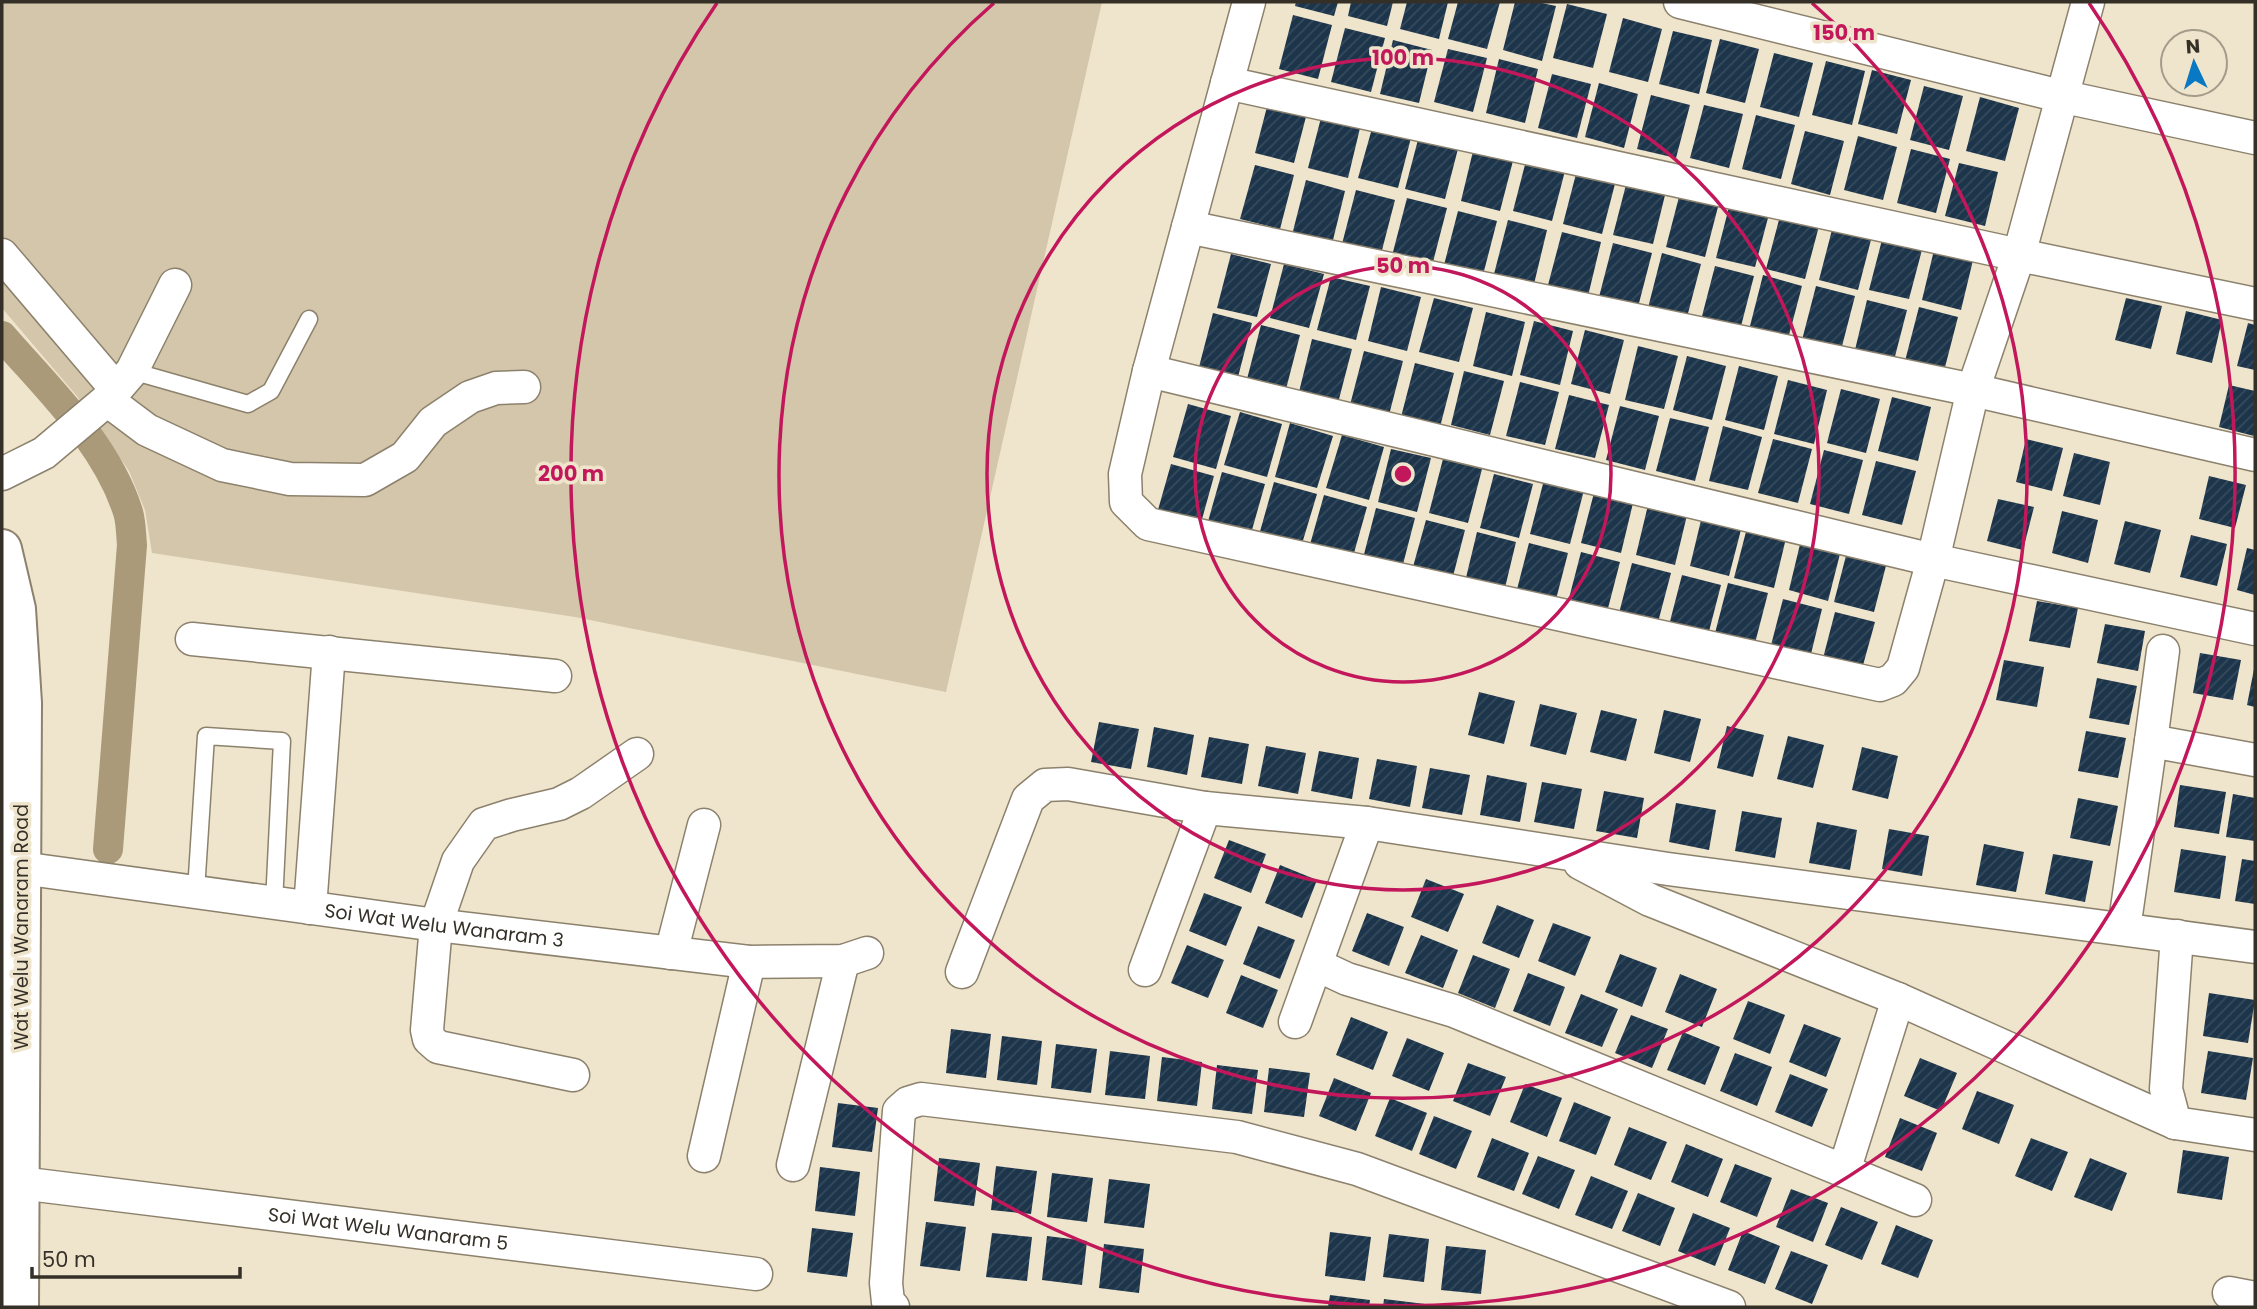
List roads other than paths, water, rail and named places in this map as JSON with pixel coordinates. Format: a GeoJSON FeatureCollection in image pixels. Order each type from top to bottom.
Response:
{"type":"FeatureCollection","features":[{"type":"Feature","properties":{"kind":"street"},"geometry":{"type":"LineString","coordinates":[[1249,2],[1149,372],[1125,474],[1126,502],[1148,524],[1881,685],[1893,680],[1903,668],[1934,560],[1973,390],[2019,255],[2060,96],[2088,2]]}},
{"type":"Feature","properties":{"kind":"street"},"geometry":{"type":"LineString","coordinates":[[1680,2],[2060,96],[2255,138]]}},
{"type":"Feature","properties":{"kind":"street"},"geometry":{"type":"LineString","coordinates":[[1227,83],[2255,304]]}},
{"type":"Feature","properties":{"kind":"street"},"geometry":{"type":"LineString","coordinates":[[1188,227],[1973,390],[2255,455]]}},
{"type":"Feature","properties":{"kind":"street"},"geometry":{"type":"LineString","coordinates":[[2,255],[113,392],[147,429],[222,465],[290,479],[365,480],[405,457],[433,422],[470,397],[496,388],[524,387]]}},
{"type":"Feature","properties":{"kind":"street"},"geometry":{"type":"LineString","coordinates":[[2,474],[44,453],[113,392],[175,285]]}},
{"type":"Feature","properties":{"kind":"street"},"geometry":{"type":"LineString","coordinates":[[1149,372],[1934,560],[2255,629]]}},
{"type":"Feature","properties":{"kind":"street","name":"Wat Welu Wanaram Road"},"geometry":{"type":"LineString","coordinates":[[2,549],[16,609],[22,703],[21,868],[11,1009],[20,1183],[13,1301]]}},
{"type":"Feature","properties":{"kind":"street"},"geometry":{"type":"LineString","coordinates":[[192,639],[555,676]]}},
{"type":"Feature","properties":{"kind":"street"},"geometry":{"type":"LineString","coordinates":[[2124,929],[2163,651]]}},
{"type":"Feature","properties":{"kind":"street"},"geometry":{"type":"LineString","coordinates":[[310,908],[329,652]]}},
{"type":"Feature","properties":{"kind":"street"},"geometry":{"type":"LineString","coordinates":[[2151,741],[2255,760]]}},
{"type":"Feature","properties":{"kind":"street"},"geometry":{"type":"LineString","coordinates":[[573,1075],[438,1047],[429,1040],[427,1030],[436,925],[458,861],[484,824],[559,804],[581,793],[637,754]]}},
{"type":"Feature","properties":{"kind":"street"},"geometry":{"type":"LineString","coordinates":[[962,972],[1028,799],[1045,785],[1068,784],[1205,808],[1367,823],[1668,869],[2255,947]]}},
{"type":"Feature","properties":{"kind":"street"},"geometry":{"type":"LineString","coordinates":[[1145,970],[1205,808]]}},
{"type":"Feature","properties":{"kind":"street"},"geometry":{"type":"LineString","coordinates":[[1295,1022],[1367,823]]}},
{"type":"Feature","properties":{"kind":"street"},"geometry":{"type":"LineString","coordinates":[[671,953],[704,825]]}},
{"type":"Feature","properties":{"kind":"street"},"geometry":{"type":"LineString","coordinates":[[1561,852],[1650,900],[1898,999],[2175,1123],[2255,1135]]}},
{"type":"Feature","properties":{"kind":"street","name":"Soi Wat Welu Wanaram 3"},"geometry":{"type":"LineString","coordinates":[[21,868],[436,925],[749,962],[855,957],[793,1165]]}},
{"type":"Feature","properties":{"kind":"street"},"geometry":{"type":"LineString","coordinates":[[2175,1123],[2166,1089],[2177,936]]}},
{"type":"Feature","properties":{"kind":"street"},"geometry":{"type":"LineString","coordinates":[[704,1156],[749,962]]}},
{"type":"Feature","properties":{"kind":"street"},"geometry":{"type":"LineString","coordinates":[[1317,965],[1347,979],[1454,1011],[1915,1200]]}},
{"type":"Feature","properties":{"kind":"street"},"geometry":{"type":"LineString","coordinates":[[1844,1171],[1898,999]]}},
{"type":"Feature","properties":{"kind":"street"},"geometry":{"type":"LineString","coordinates":[[893,1307],[888,1302],[886,1283],[899,1111],[908,1103],[921,1099],[1237,1137],[1357,1169],[1729,1307]]}},
{"type":"Feature","properties":{"kind":"street","name":"Soi Wat Welu Wanaram 5"},"geometry":{"type":"LineString","coordinates":[[20,1183],[756,1274]]}},
{"type":"Feature","properties":{"kind":"lane"},"geometry":{"type":"LineString","coordinates":[[113,392],[248,404],[271,391],[309,319]]}},
{"type":"Feature","properties":{"kind":"lane"},"geometry":{"type":"LineString","coordinates":[[196,891],[206,736],[282,741],[274,903]]}},
{"type":"Feature","properties":{"kind":"waterway"},"geometry":{"type":"LineString","coordinates":[[2,336],[91,440],[118,487],[129,516],[132,545],[108,849]]}}]}
